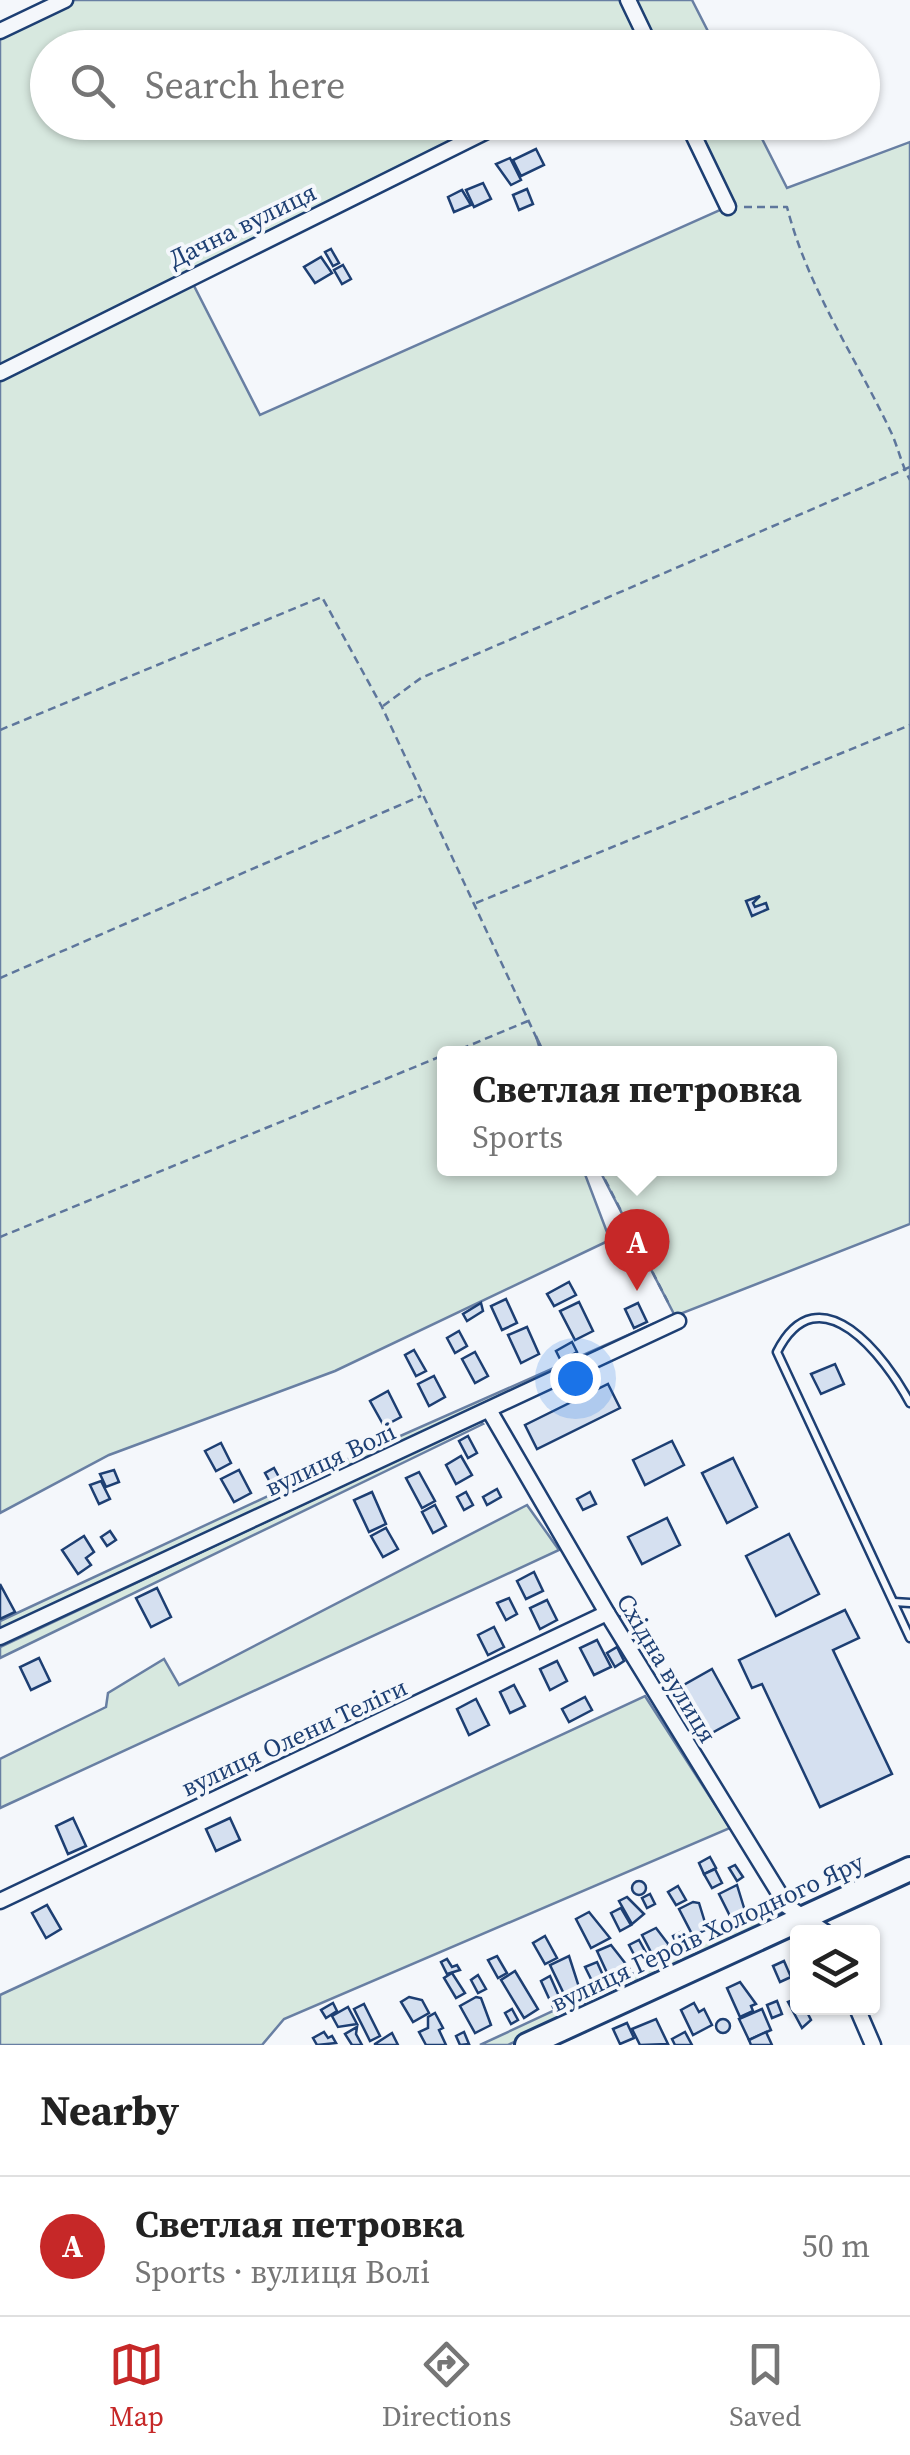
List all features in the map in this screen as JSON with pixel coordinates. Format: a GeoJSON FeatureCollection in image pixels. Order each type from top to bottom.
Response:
{"type":"FeatureCollection","features":[{"type":"Feature","properties":{"kind":"main road","name":"вулиця Героїв Холодного Яру"},"geometry":{"type":"LineString","coordinates":[[527,2045],[910,1869]]}},
{"type":"Feature","properties":{"kind":"street"},"geometry":{"type":"LineString","coordinates":[[0,30],[65,0]]}},
{"type":"Feature","properties":{"kind":"street"},"geometry":{"type":"LineString","coordinates":[[628,0],[642,30]]}},
{"type":"Feature","properties":{"kind":"street","name":"Дачна вулиця"},"geometry":{"type":"LineString","coordinates":[[0,373],[469,140]]}},
{"type":"Feature","properties":{"kind":"street"},"geometry":{"type":"LineString","coordinates":[[696,140],[728,207]]}},
{"type":"Feature","properties":{"kind":"street","name":"вулиця Волі"},"geometry":{"type":"LineString","coordinates":[[0,1636],[678,1321]]}},
{"type":"Feature","properties":{"kind":"street","name":"Східна вулиця"},"geometry":{"type":"LineString","coordinates":[[490,1410],[607,1614],[787,1906],[816,1925]]}},
{"type":"Feature","properties":{"kind":"street","name":"вулиця Олени Теліги"},"geometry":{"type":"LineString","coordinates":[[0,1901],[607,1614]]}},
{"type":"Feature","properties":{"kind":"street"},"geometry":{"type":"LineString","coordinates":[[860,2015],[873,2045]]}},
{"type":"Feature","properties":{"kind":"lane"},"geometry":{"type":"LineString","coordinates":[[910,1403],[872,1344],[844,1324],[818,1319],[799,1324],[777,1352],[910,1638]]}},
{"type":"Feature","properties":{"kind":"lane"},"geometry":{"type":"LineString","coordinates":[[894,1602],[910,1603]]}},
{"type":"Feature","properties":{"kind":"path"},"geometry":{"type":"LineString","coordinates":[[728,207],[787,207],[798,252],[827,316],[891,432],[910,480]]}},
{"type":"Feature","properties":{"kind":"path"},"geometry":{"type":"LineString","coordinates":[[382,707],[421,678],[910,467]]}},
{"type":"Feature","properties":{"kind":"path"},"geometry":{"type":"LineString","coordinates":[[0,730],[322,597],[382,707],[540,1046]]}},
{"type":"Feature","properties":{"kind":"path"},"geometry":{"type":"LineString","coordinates":[[474,904],[910,725]]}},
{"type":"Feature","properties":{"kind":"path"},"geometry":{"type":"LineString","coordinates":[[0,978],[423,794]]}},
{"type":"Feature","properties":{"kind":"path"},"geometry":{"type":"LineString","coordinates":[[466,1046],[529,1020]]}},
{"type":"Feature","properties":{"kind":"path"},"geometry":{"type":"LineString","coordinates":[[0,1238],[437,1058]]}},
{"type":"Feature","properties":{"kind":"path"},"geometry":{"type":"LineString","coordinates":[[602,1176],[678,1321]]}},
{"type":"Feature","properties":{"kind":"shaded area"},"geometry":{"type":"Polygon","coordinates":[[[65,0],[692,0],[707,30],[30,30],[30,140],[470,140],[189,276],[260,415],[727,207],[695,140],[763,140],[787,188],[910,142],[910,1224],[675,1316],[603,1176],[837,1176],[837,1046],[541,1046],[536,1036],[539,1046],[437,1046],[437,1176],[586,1176],[610,1240],[335,1371],[109,1455],[0,1513],[0,31],[65,0]]]}},
{"type":"Feature","properties":{"kind":"shaded area"},"geometry":{"type":"Polygon","coordinates":[[[653,1324],[653,1328],[0,1632],[0,1621],[328,1468],[653,1324]]]}},
{"type":"Feature","properties":{"kind":"shaded area"},"geometry":{"type":"Polygon","coordinates":[[[480,1421],[483,1424],[0,1658],[0,1647],[480,1421]]]}},
{"type":"Feature","properties":{"kind":"shaded area"},"geometry":{"type":"Polygon","coordinates":[[[527,1505],[559,1550],[0,1808],[0,1759],[106,1707],[108,1693],[164,1659],[179,1685],[527,1505]]]}},
{"type":"Feature","properties":{"kind":"shaded area"},"geometry":{"type":"Polygon","coordinates":[[[645,1696],[730,1828],[284,2019],[262,2045],[0,2045],[0,1995],[645,1696]]]}},
{"type":"Feature","properties":{"kind":"shaded area"},"geometry":{"type":"Polygon","coordinates":[[[774,1908],[783,1917],[508,2045],[480,2045],[774,1908]]]}},
{"type":"Feature","properties":{"kind":"building"},"geometry":{"type":"Polygon","coordinates":[[[536,149],[544,165],[521,176],[513,160],[536,149]]]}},
{"type":"Feature","properties":{"kind":"building"},"geometry":{"type":"Polygon","coordinates":[[[510,158],[521,180],[511,185],[496,164],[510,158]]]}},
{"type":"Feature","properties":{"kind":"building"},"geometry":{"type":"Polygon","coordinates":[[[483,183],[491,199],[474,207],[466,190],[483,183]]]}},
{"type":"Feature","properties":{"kind":"building"},"geometry":{"type":"Polygon","coordinates":[[[527,189],[533,204],[519,210],[513,195],[527,189]]]}},
{"type":"Feature","properties":{"kind":"building"},"geometry":{"type":"Polygon","coordinates":[[[462,190],[471,205],[454,212],[448,197],[462,190]]]}},
{"type":"Feature","properties":{"kind":"building"},"geometry":{"type":"Polygon","coordinates":[[[331,249],[339,263],[333,266],[325,252],[331,249]]]}},
{"type":"Feature","properties":{"kind":"building"},"geometry":{"type":"Polygon","coordinates":[[[321,257],[332,273],[315,283],[304,267],[321,257]]]}},
{"type":"Feature","properties":{"kind":"building"},"geometry":{"type":"Polygon","coordinates":[[[343,265],[351,279],[342,284],[334,270],[343,265]]]}},
{"type":"Feature","properties":{"kind":"building"},"geometry":{"type":"Polygon","coordinates":[[[760,896],[753,903],[755,907],[766,903],[768,909],[752,916],[746,901],[760,896]]]}},
{"type":"Feature","properties":{"kind":"building"},"geometry":{"type":"Polygon","coordinates":[[[569,1282],[576,1295],[554,1306],[547,1294],[569,1282]]]}},
{"type":"Feature","properties":{"kind":"building"},"geometry":{"type":"Polygon","coordinates":[[[506,1299],[517,1323],[502,1330],[491,1306],[506,1299]]]}},
{"type":"Feature","properties":{"kind":"building"},"geometry":{"type":"Polygon","coordinates":[[[579,1302],[593,1331],[575,1340],[560,1311],[579,1302]]]}},
{"type":"Feature","properties":{"kind":"building"},"geometry":{"type":"Polygon","coordinates":[[[481,1303],[483,1311],[467,1321],[463,1314],[481,1303]]]}},
{"type":"Feature","properties":{"kind":"building"},"geometry":{"type":"Polygon","coordinates":[[[638,1303],[647,1322],[634,1328],[625,1309],[638,1303]]]}},
{"type":"Feature","properties":{"kind":"building"},"geometry":{"type":"Polygon","coordinates":[[[527,1327],[539,1354],[521,1363],[508,1335],[527,1327]]]}},
{"type":"Feature","properties":{"kind":"building"},"geometry":{"type":"Polygon","coordinates":[[[459,1331],[467,1346],[455,1353],[447,1338],[459,1331]]]}},
{"type":"Feature","properties":{"kind":"building"},"geometry":{"type":"Polygon","coordinates":[[[572,1342],[577,1352],[561,1361],[556,1351],[572,1342]]]}},
{"type":"Feature","properties":{"kind":"building"},"geometry":{"type":"Polygon","coordinates":[[[414,1350],[426,1371],[416,1376],[405,1355],[414,1350]]]}},
{"type":"Feature","properties":{"kind":"building"},"geometry":{"type":"Polygon","coordinates":[[[475,1352],[488,1376],[475,1383],[462,1359],[475,1352]]]}},
{"type":"Feature","properties":{"kind":"building"},"geometry":{"type":"Polygon","coordinates":[[[835,1364],[844,1384],[821,1394],[811,1374],[835,1364]]]}},
{"type":"Feature","properties":{"kind":"building"},"geometry":{"type":"Polygon","coordinates":[[[434,1376],[445,1397],[429,1406],[418,1384],[434,1376]]]}},
{"type":"Feature","properties":{"kind":"building"},"geometry":{"type":"Polygon","coordinates":[[[608,1384],[620,1408],[537,1449],[525,1425],[608,1384]]]}},
{"type":"Feature","properties":{"kind":"building"},"geometry":{"type":"Polygon","coordinates":[[[388,1391],[401,1417],[384,1426],[370,1401],[388,1391]]]}},
{"type":"Feature","properties":{"kind":"building"},"geometry":{"type":"Polygon","coordinates":[[[468,1436],[477,1453],[468,1458],[459,1441],[468,1436]]]}},
{"type":"Feature","properties":{"kind":"building"},"geometry":{"type":"Polygon","coordinates":[[[672,1441],[684,1465],[645,1485],[633,1460],[672,1441]]]}},
{"type":"Feature","properties":{"kind":"building"},"geometry":{"type":"Polygon","coordinates":[[[221,1443],[231,1463],[216,1471],[205,1451],[221,1443]]]}},
{"type":"Feature","properties":{"kind":"building"},"geometry":{"type":"Polygon","coordinates":[[[461,1456],[472,1475],[456,1484],[446,1465],[461,1456]]]}},
{"type":"Feature","properties":{"kind":"building"},"geometry":{"type":"Polygon","coordinates":[[[733,1458],[757,1507],[727,1523],[702,1473],[733,1458]]]}},
{"type":"Feature","properties":{"kind":"building"},"geometry":{"type":"Polygon","coordinates":[[[274,1468],[285,1488],[276,1493],[265,1473],[274,1468]]]}},
{"type":"Feature","properties":{"kind":"building"},"geometry":{"type":"Polygon","coordinates":[[[114,1470],[119,1482],[106,1487],[100,1474],[114,1470]]]}},
{"type":"Feature","properties":{"kind":"building"},"geometry":{"type":"Polygon","coordinates":[[[239,1470],[251,1493],[234,1502],[221,1479],[239,1470]]]}},
{"type":"Feature","properties":{"kind":"building"},"geometry":{"type":"Polygon","coordinates":[[[419,1472],[435,1501],[422,1508],[406,1478],[419,1472]]]}},
{"type":"Feature","properties":{"kind":"building"},"geometry":{"type":"Polygon","coordinates":[[[101,1481],[110,1499],[99,1504],[90,1485],[101,1481]]]}},
{"type":"Feature","properties":{"kind":"building"},"geometry":{"type":"Polygon","coordinates":[[[497,1489],[501,1497],[487,1505],[483,1497],[497,1489]]]}},
{"type":"Feature","properties":{"kind":"building"},"geometry":{"type":"Polygon","coordinates":[[[372,1492],[386,1524],[369,1532],[354,1500],[372,1492]]]}},
{"type":"Feature","properties":{"kind":"building"},"geometry":{"type":"Polygon","coordinates":[[[466,1492],[473,1505],[464,1510],[457,1497],[466,1492]]]}},
{"type":"Feature","properties":{"kind":"building"},"geometry":{"type":"Polygon","coordinates":[[[590,1492],[596,1504],[583,1510],[577,1499],[590,1492]]]}},
{"type":"Feature","properties":{"kind":"building"},"geometry":{"type":"Polygon","coordinates":[[[435,1505],[446,1526],[433,1533],[422,1512],[435,1505]]]}},
{"type":"Feature","properties":{"kind":"building"},"geometry":{"type":"Polygon","coordinates":[[[667,1518],[680,1545],[642,1564],[628,1537],[667,1518]]]}},
{"type":"Feature","properties":{"kind":"building"},"geometry":{"type":"Polygon","coordinates":[[[386,1528],[398,1549],[383,1557],[371,1536],[386,1528]]]}},
{"type":"Feature","properties":{"kind":"building"},"geometry":{"type":"Polygon","coordinates":[[[110,1531],[116,1540],[107,1546],[101,1537],[110,1531]]]}},
{"type":"Feature","properties":{"kind":"building"},"geometry":{"type":"Polygon","coordinates":[[[789,1534],[819,1594],[776,1616],[746,1556],[789,1534]]]}},
{"type":"Feature","properties":{"kind":"building"},"geometry":{"type":"Polygon","coordinates":[[[84,1536],[94,1552],[86,1558],[91,1565],[78,1574],[62,1550],[84,1536]]]}},
{"type":"Feature","properties":{"kind":"building"},"geometry":{"type":"Polygon","coordinates":[[[534,1572],[543,1591],[526,1599],[517,1581],[534,1572]]]}},
{"type":"Feature","properties":{"kind":"building"},"geometry":{"type":"Polygon","coordinates":[[[0,1584],[15,1612],[0,1619],[0,1584]]]}},
{"type":"Feature","properties":{"kind":"building"},"geometry":{"type":"Polygon","coordinates":[[[157,1588],[171,1617],[151,1627],[136,1598],[157,1588]]]}},
{"type":"Feature","properties":{"kind":"building"},"geometry":{"type":"Polygon","coordinates":[[[509,1598],[517,1614],[506,1620],[497,1603],[509,1598]]]}},
{"type":"Feature","properties":{"kind":"building"},"geometry":{"type":"Polygon","coordinates":[[[547,1600],[557,1620],[540,1629],[530,1608],[547,1600]]]}},
{"type":"Feature","properties":{"kind":"building"},"geometry":{"type":"Polygon","coordinates":[[[845,1610],[859,1638],[833,1650],[892,1774],[820,1807],[762,1684],[752,1688],[739,1660],[845,1610]]]}},
{"type":"Feature","properties":{"kind":"building"},"geometry":{"type":"Polygon","coordinates":[[[627,1612],[642,1636],[629,1644],[614,1620],[627,1612]]]}},
{"type":"Feature","properties":{"kind":"building"},"geometry":{"type":"Polygon","coordinates":[[[494,1627],[504,1647],[488,1655],[478,1635],[494,1627]]]}},
{"type":"Feature","properties":{"kind":"building"},"geometry":{"type":"Polygon","coordinates":[[[597,1640],[611,1667],[594,1675],[580,1648],[597,1640]]]}},
{"type":"Feature","properties":{"kind":"building"},"geometry":{"type":"Polygon","coordinates":[[[617,1647],[624,1661],[615,1667],[607,1653],[617,1647]]]}},
{"type":"Feature","properties":{"kind":"building"},"geometry":{"type":"Polygon","coordinates":[[[39,1658],[50,1681],[31,1690],[20,1667],[39,1658]]]}},
{"type":"Feature","properties":{"kind":"building"},"geometry":{"type":"Polygon","coordinates":[[[557,1661],[567,1681],[550,1690],[540,1669],[557,1661]]]}},
{"type":"Feature","properties":{"kind":"building"},"geometry":{"type":"Polygon","coordinates":[[[712,1669],[739,1718],[699,1740],[673,1691],[712,1669]]]}},
{"type":"Feature","properties":{"kind":"building"},"geometry":{"type":"Polygon","coordinates":[[[514,1685],[525,1706],[510,1713],[500,1692],[514,1685]]]}},
{"type":"Feature","properties":{"kind":"building"},"geometry":{"type":"Polygon","coordinates":[[[585,1697],[592,1710],[569,1722],[562,1709],[585,1697]]]}},
{"type":"Feature","properties":{"kind":"building"},"geometry":{"type":"Polygon","coordinates":[[[476,1699],[489,1725],[469,1735],[457,1709],[476,1699]]]}},
{"type":"Feature","properties":{"kind":"building"},"geometry":{"type":"Polygon","coordinates":[[[73,1818],[86,1846],[68,1854],[56,1826],[73,1818]]]}},
{"type":"Feature","properties":{"kind":"building"},"geometry":{"type":"Polygon","coordinates":[[[230,1818],[240,1840],[216,1851],[206,1829],[230,1818]]]}},
{"type":"Feature","properties":{"kind":"building"},"geometry":{"type":"Polygon","coordinates":[[[710,1857],[716,1868],[704,1874],[699,1863],[710,1857]]]}},
{"type":"Feature","properties":{"kind":"building"},"geometry":{"type":"Polygon","coordinates":[[[735,1865],[743,1877],[737,1881],[729,1868],[735,1865]]]}},
{"type":"Feature","properties":{"kind":"building"},"geometry":{"type":"Polygon","coordinates":[[[715,1869],[722,1883],[712,1888],[704,1874],[715,1869]]]}},
{"type":"Feature","properties":{"kind":"building"},"geometry":{"type":"Polygon","coordinates":[[[639,1881],[646,1888],[639,1895],[632,1888],[639,1881]]]}},
{"type":"Feature","properties":{"kind":"building"},"geometry":{"type":"Polygon","coordinates":[[[737,1885],[745,1911],[731,1918],[719,1894],[737,1885]]]}},
{"type":"Feature","properties":{"kind":"building"},"geometry":{"type":"Polygon","coordinates":[[[678,1886],[686,1900],[676,1905],[668,1892],[678,1886]]]}},
{"type":"Feature","properties":{"kind":"building"},"geometry":{"type":"Polygon","coordinates":[[[650,1894],[655,1904],[647,1908],[642,1898],[650,1894]]]}},
{"type":"Feature","properties":{"kind":"building"},"geometry":{"type":"Polygon","coordinates":[[[627,1897],[644,1914],[632,1924],[619,1901],[627,1897]]]}},
{"type":"Feature","properties":{"kind":"building"},"geometry":{"type":"Polygon","coordinates":[[[699,1903],[707,1929],[693,1936],[679,1909],[699,1903]]]}},
{"type":"Feature","properties":{"kind":"building"},"geometry":{"type":"Polygon","coordinates":[[[47,1905],[61,1929],[46,1938],[32,1913],[47,1905]]]}},
{"type":"Feature","properties":{"kind":"building"},"geometry":{"type":"Polygon","coordinates":[[[621,1908],[631,1925],[620,1931],[611,1913],[621,1908]]]}},
{"type":"Feature","properties":{"kind":"building"},"geometry":{"type":"Polygon","coordinates":[[[589,1912],[610,1938],[591,1948],[576,1919],[589,1912]]]}},
{"type":"Feature","properties":{"kind":"building"},"geometry":{"type":"Polygon","coordinates":[[[656,1928],[669,1945],[652,1954],[642,1935],[656,1928]]]}},
{"type":"Feature","properties":{"kind":"building"},"geometry":{"type":"Polygon","coordinates":[[[681,1932],[686,1943],[678,1947],[673,1936],[681,1932]]]}},
{"type":"Feature","properties":{"kind":"building"},"geometry":{"type":"Polygon","coordinates":[[[545,1936],[557,1958],[545,1964],[533,1943],[545,1936]]]}},
{"type":"Feature","properties":{"kind":"building"},"geometry":{"type":"Polygon","coordinates":[[[639,1940],[650,1960],[640,1966],[629,1945],[639,1940]]]}},
{"type":"Feature","properties":{"kind":"building"},"geometry":{"type":"Polygon","coordinates":[[[611,1945],[629,1968],[609,1977],[597,1951],[611,1945]]]}},
{"type":"Feature","properties":{"kind":"building"},"geometry":{"type":"Polygon","coordinates":[[[497,1956],[507,1973],[498,1978],[488,1960],[497,1956]]]}},
{"type":"Feature","properties":{"kind":"building"},"geometry":{"type":"Polygon","coordinates":[[[569,1956],[579,1987],[564,1994],[550,1965],[569,1956]]]}},
{"type":"Feature","properties":{"kind":"building"},"geometry":{"type":"Polygon","coordinates":[[[447,1959],[460,1970],[447,1974],[441,1962],[447,1959]]]}},
{"type":"Feature","properties":{"kind":"building"},"geometry":{"type":"Polygon","coordinates":[[[784,1961],[790,1977],[780,1982],[773,1966],[784,1961]]]}},
{"type":"Feature","properties":{"kind":"building"},"geometry":{"type":"Polygon","coordinates":[[[597,1962],[606,1982],[595,1987],[585,1967],[597,1962]]]}},
{"type":"Feature","properties":{"kind":"building"},"geometry":{"type":"Polygon","coordinates":[[[515,1971],[538,2009],[524,2018],[501,1980],[515,1971]]]}},
{"type":"Feature","properties":{"kind":"building"},"geometry":{"type":"Polygon","coordinates":[[[452,1973],[465,1993],[456,1998],[444,1978],[452,1973]]]}},
{"type":"Feature","properties":{"kind":"building"},"geometry":{"type":"Polygon","coordinates":[[[478,1975],[486,1989],[478,1993],[471,1980],[478,1975]]]}},
{"type":"Feature","properties":{"kind":"building"},"geometry":{"type":"Polygon","coordinates":[[[550,1976],[562,2003],[553,2007],[541,1981],[550,1976]]]}},
{"type":"Feature","properties":{"kind":"building"},"geometry":{"type":"Polygon","coordinates":[[[740,1982],[756,2004],[751,2006],[753,2011],[740,2017],[727,1988],[740,1982]]]}},
{"type":"Feature","properties":{"kind":"building"},"geometry":{"type":"Polygon","coordinates":[[[409,1997],[422,2000],[429,2013],[413,2022],[401,2002],[409,1997]]]}},
{"type":"Feature","properties":{"kind":"building"},"geometry":{"type":"Polygon","coordinates":[[[481,1998],[491,2025],[475,2033],[460,2006],[481,1998]]]}},
{"type":"Feature","properties":{"kind":"building"},"geometry":{"type":"Polygon","coordinates":[[[777,2001],[782,2014],[772,2018],[767,2005],[777,2001]]]}},
{"type":"Feature","properties":{"kind":"building"},"geometry":{"type":"Polygon","coordinates":[[[333,2003],[337,2011],[326,2018],[321,2010],[333,2003]]]}},
{"type":"Feature","properties":{"kind":"building"},"geometry":{"type":"Polygon","coordinates":[[[694,2003],[699,2012],[704,2009],[712,2025],[693,2035],[681,2010],[694,2003]]]}},
{"type":"Feature","properties":{"kind":"building"},"geometry":{"type":"Polygon","coordinates":[[[364,2004],[380,2036],[370,2041],[354,2009],[364,2004]]]}},
{"type":"Feature","properties":{"kind":"building"},"geometry":{"type":"Polygon","coordinates":[[[348,2007],[357,2024],[338,2027],[332,2016],[348,2007]]]}},
{"type":"Feature","properties":{"kind":"building"},"geometry":{"type":"Polygon","coordinates":[[[512,2009],[518,2020],[511,2024],[505,2013],[512,2009]]]}},
{"type":"Feature","properties":{"kind":"building"},"geometry":{"type":"Polygon","coordinates":[[[762,2009],[771,2030],[749,2040],[739,2019],[762,2009]]]}},
{"type":"Feature","properties":{"kind":"building"},"geometry":{"type":"Polygon","coordinates":[[[435,2013],[446,2045],[426,2045],[419,2032],[428,2028],[428,2017],[435,2013]]]}},
{"type":"Feature","properties":{"kind":"building"},"geometry":{"type":"Polygon","coordinates":[[[795,2015],[808,2015],[811,2020],[802,2028],[795,2015]]]}},
{"type":"Feature","properties":{"kind":"building"},"geometry":{"type":"Polygon","coordinates":[[[656,2019],[668,2044],[640,2045],[632,2029],[656,2019]]]}},
{"type":"Feature","properties":{"kind":"building"},"geometry":{"type":"Polygon","coordinates":[[[723,2019],[730,2026],[723,2033],[716,2026],[723,2019]]]}},
{"type":"Feature","properties":{"kind":"building"},"geometry":{"type":"Polygon","coordinates":[[[627,2023],[634,2038],[620,2044],[613,2029],[627,2023]]]}},
{"type":"Feature","properties":{"kind":"building"},"geometry":{"type":"Polygon","coordinates":[[[357,2027],[362,2045],[352,2045],[345,2034],[357,2027]]]}},
{"type":"Feature","properties":{"kind":"building"},"geometry":{"type":"Polygon","coordinates":[[[324,2032],[336,2043],[317,2045],[313,2038],[324,2032]]]}},
{"type":"Feature","properties":{"kind":"building"},"geometry":{"type":"Polygon","coordinates":[[[464,2032],[469,2044],[460,2045],[456,2036],[464,2032]]]}},
{"type":"Feature","properties":{"kind":"building"},"geometry":{"type":"Polygon","coordinates":[[[685,2032],[692,2045],[675,2045],[672,2039],[685,2032]]]}},
{"type":"Feature","properties":{"kind":"building"},"geometry":{"type":"Polygon","coordinates":[[[766,2032],[772,2045],[751,2045],[749,2040],[766,2032]]]}},
{"type":"Feature","properties":{"kind":"building"},"geometry":{"type":"Polygon","coordinates":[[[392,2033],[398,2045],[375,2045],[375,2044],[392,2033]]]}},
{"type":"Feature","properties":{"kind":"place","name":"Светлая петровка"},"geometry":{"type":"Point","coordinates":[637,1291]}}]}
